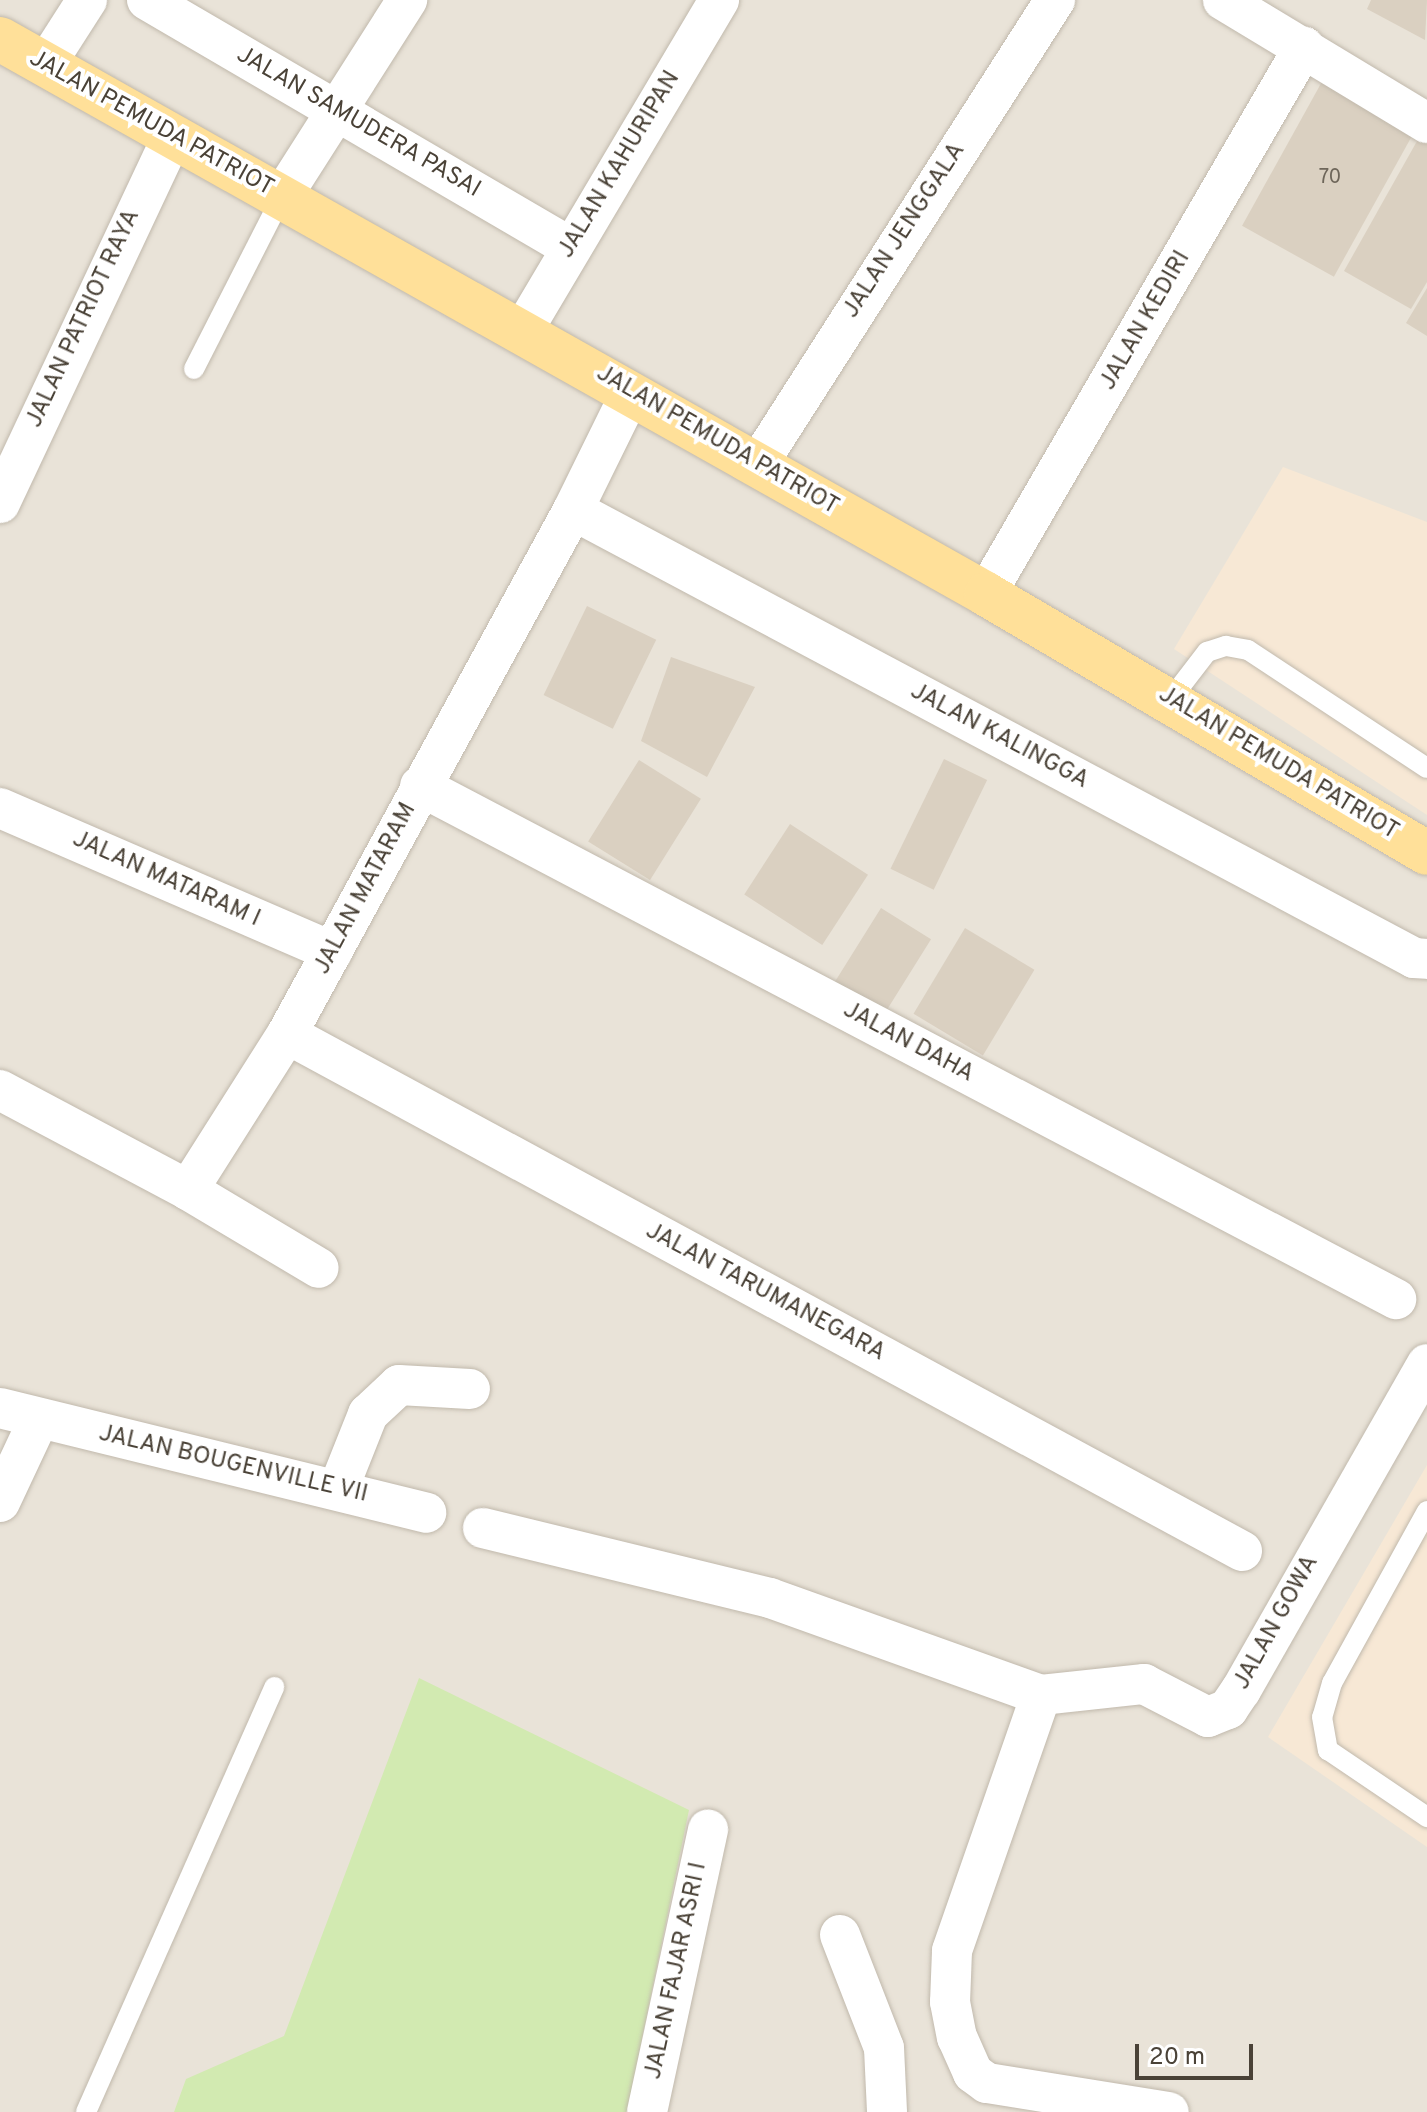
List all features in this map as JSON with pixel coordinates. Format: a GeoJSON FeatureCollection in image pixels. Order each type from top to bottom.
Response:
{"type":"FeatureCollection","features":[{"type":"Feature","properties":{"kind":"main road","name":"JALAN PEMUDA PATRIOT"},"geometry":{"type":"LineString","coordinates":[[0,39],[986,594],[1427,853]]}},
{"type":"Feature","properties":{"kind":"street"},"geometry":{"type":"LineString","coordinates":[[46,64],[87,0]]}},
{"type":"Feature","properties":{"kind":"street","name":"JALAN SAMUDERA PASAI"},"geometry":{"type":"LineString","coordinates":[[147,0],[570,247]]}},
{"type":"Feature","properties":{"kind":"street"},"geometry":{"type":"LineString","coordinates":[[281,198],[335,108],[407,0]]}},
{"type":"Feature","properties":{"kind":"street","name":"JALAN KAHURIPAN"},"geometry":{"type":"LineString","coordinates":[[522,332],[719,0]]}},
{"type":"Feature","properties":{"kind":"street","name":"JALAN JENGGALA"},"geometry":{"type":"LineString","coordinates":[[758,464],[1055,0]]}},
{"type":"Feature","properties":{"kind":"street"},"geometry":{"type":"LineString","coordinates":[[1223,0],[1427,123]]}},
{"type":"Feature","properties":{"kind":"street","name":"JALAN KEDIRI"},"geometry":{"type":"LineString","coordinates":[[986,594],[1304,47]]}},
{"type":"Feature","properties":{"kind":"street","name":"JALAN PATRIOT RAYA"},"geometry":{"type":"LineString","coordinates":[[0,503],[172,137]]}},
{"type":"Feature","properties":{"kind":"street","name":"JALAN MATARAM"},"geometry":{"type":"LineString","coordinates":[[188,1190],[287,1034],[573,510],[631,392]]}},
{"type":"Feature","properties":{"kind":"street","name":"JALAN KALINGGA"},"geometry":{"type":"LineString","coordinates":[[573,510],[1414,958],[1427,959]]}},
{"type":"Feature","properties":{"kind":"street","name":"JALAN DAHA"},"geometry":{"type":"LineString","coordinates":[[420,786],[1396,1299]]}},
{"type":"Feature","properties":{"kind":"street","name":"JALAN MATARAM I"},"geometry":{"type":"LineString","coordinates":[[0,808],[332,952]]}},
{"type":"Feature","properties":{"kind":"street","name":"JALAN TARUMANEGARA"},"geometry":{"type":"LineString","coordinates":[[287,1034],[1242,1551]]}},
{"type":"Feature","properties":{"kind":"street"},"geometry":{"type":"LineString","coordinates":[[0,1090],[188,1190],[319,1268]]}},
{"type":"Feature","properties":{"kind":"street","name":"JALAN GOWA"},"geometry":{"type":"LineString","coordinates":[[1041,1695],[1144,1684],[1201,1716],[1228,1709],[1427,1364]]}},
{"type":"Feature","properties":{"kind":"street"},"geometry":{"type":"LineString","coordinates":[[339,1487],[368,1414],[399,1385],[470,1389]]}},
{"type":"Feature","properties":{"kind":"street","name":"JALAN BOUGENVILLE VII"},"geometry":{"type":"LineString","coordinates":[[0,1408],[38,1421],[339,1487],[426,1513]]}},
{"type":"Feature","properties":{"kind":"street"},"geometry":{"type":"LineString","coordinates":[[0,1502],[38,1421]]}},
{"type":"Feature","properties":{"kind":"street"},"geometry":{"type":"LineString","coordinates":[[483,1528],[770,1598],[1041,1695],[952,1951],[950,2002],[957,2037],[973,2073],[987,2083],[1166,2112]]}},
{"type":"Feature","properties":{"kind":"street","name":"JALAN FAJAR ASRI I"},"geometry":{"type":"LineString","coordinates":[[647,2112],[708,1830]]}},
{"type":"Feature","properties":{"kind":"street"},"geometry":{"type":"LineString","coordinates":[[840,1935],[884,2048],[887,2112]]}},
{"type":"Feature","properties":{"kind":"lane"},"geometry":{"type":"LineString","coordinates":[[194,369],[281,198]]}},
{"type":"Feature","properties":{"kind":"lane"},"geometry":{"type":"LineString","coordinates":[[1170,700],[1207,652],[1226,646],[1248,650],[1427,768]]}},
{"type":"Feature","properties":{"kind":"lane"},"geometry":{"type":"LineString","coordinates":[[1427,1511],[1332,1683],[1322,1717],[1328,1750],[1427,1817]]}},
{"type":"Feature","properties":{"kind":"lane"},"geometry":{"type":"LineString","coordinates":[[86,2112],[274,1687]]}},
{"type":"Feature","properties":{"kind":"shaded area"},"geometry":{"type":"Polygon","coordinates":[[[0,0],[1427,0],[1427,2112],[0,2112],[0,0]]]}},
{"type":"Feature","properties":{"kind":"shaded area"},"geometry":{"type":"Polygon","coordinates":[[[1283,467],[1427,522],[1427,815],[1174,649],[1283,467]]]}},
{"type":"Feature","properties":{"kind":"shaded area"},"geometry":{"type":"Polygon","coordinates":[[[1427,1465],[1427,1847],[1268,1737],[1427,1465]]]}},
{"type":"Feature","properties":{"kind":"green space"},"geometry":{"type":"Polygon","coordinates":[[[419,1678],[689,1810],[627,2112],[174,2112],[186,2079],[284,2036],[419,1678]]]}},
{"type":"Feature","properties":{"kind":"building"},"geometry":{"type":"Polygon","coordinates":[[[1371,0],[1427,0],[1425,40],[1367,9],[1371,0]]]}},
{"type":"Feature","properties":{"kind":"building"},"geometry":{"type":"Polygon","coordinates":[[[1324,78],[1416,129],[1334,277],[1242,226],[1324,78]]]}},
{"type":"Feature","properties":{"kind":"building"},"geometry":{"type":"Polygon","coordinates":[[[1421,134],[1427,137],[1427,282],[1411,309],[1344,271],[1421,134]]]}},
{"type":"Feature","properties":{"kind":"building"},"geometry":{"type":"Polygon","coordinates":[[[1427,288],[1427,336],[1406,323],[1427,288]]]}},
{"type":"Feature","properties":{"kind":"building"},"geometry":{"type":"Polygon","coordinates":[[[587,606],[656,640],[613,729],[544,695],[587,606]]]}},
{"type":"Feature","properties":{"kind":"building"},"geometry":{"type":"Polygon","coordinates":[[[671,657],[755,687],[707,777],[641,741],[671,657]]]}},
{"type":"Feature","properties":{"kind":"building"},"geometry":{"type":"Polygon","coordinates":[[[944,759],[987,780],[934,890],[891,869],[944,759]]]}},
{"type":"Feature","properties":{"kind":"building"},"geometry":{"type":"Polygon","coordinates":[[[639,760],[701,799],[650,880],[588,841],[639,760]]]}},
{"type":"Feature","properties":{"kind":"building"},"geometry":{"type":"Polygon","coordinates":[[[790,824],[868,875],[822,945],[744,894],[790,824]]]}},
{"type":"Feature","properties":{"kind":"building"},"geometry":{"type":"Polygon","coordinates":[[[881,908],[931,939],[885,1013],[835,982],[881,908]]]}},
{"type":"Feature","properties":{"kind":"building"},"geometry":{"type":"Polygon","coordinates":[[[965,928],[1034,970],[983,1055],[913,1014],[965,928]]]}}]}
